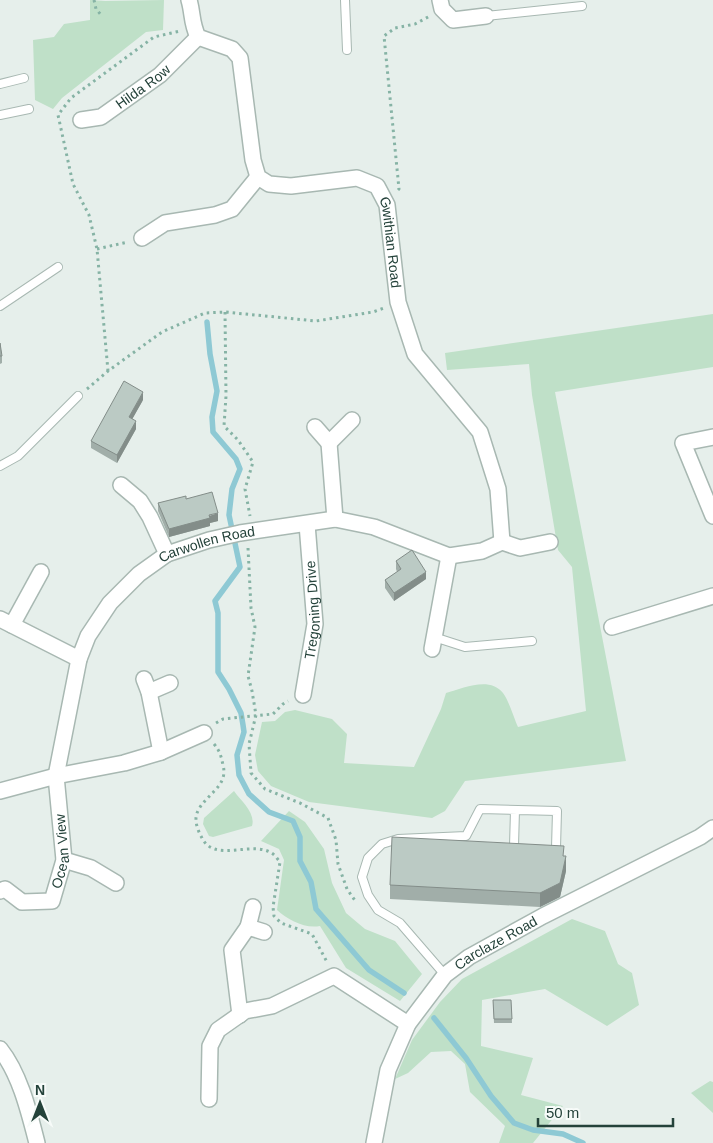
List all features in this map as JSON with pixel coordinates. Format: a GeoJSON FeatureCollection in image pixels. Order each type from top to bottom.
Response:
{"type":"FeatureCollection","features":[{"type":"Feature","properties":{"kind":"street"},"geometry":{"type":"LineString","coordinates":[[142,238],[165,223],[215,215],[232,209],[258,177],[240,58],[232,49],[198,36],[192,26],[189,0]]}},
{"type":"Feature","properties":{"kind":"street"},"geometry":{"type":"LineString","coordinates":[[441,5],[453,20],[486,16]]}},
{"type":"Feature","properties":{"kind":"street","name":"Hilda Row"},"geometry":{"type":"LineString","coordinates":[[81,120],[101,117],[160,75],[198,36]]}},
{"type":"Feature","properties":{"kind":"street","name":"Gwithian Road"},"geometry":{"type":"LineString","coordinates":[[258,177],[269,184],[291,186],[357,178],[377,186],[387,205],[398,302],[415,354],[480,432],[498,489],[502,542]]}},
{"type":"Feature","properties":{"kind":"street"},"geometry":{"type":"LineString","coordinates":[[329,443],[352,420]]}},
{"type":"Feature","properties":{"kind":"street"},"geometry":{"type":"LineString","coordinates":[[315,427],[329,443],[335,519]]}},
{"type":"Feature","properties":{"kind":"street"},"geometry":{"type":"LineString","coordinates":[[713,437],[684,443],[713,516]]}},
{"type":"Feature","properties":{"kind":"street"},"geometry":{"type":"LineString","coordinates":[[121,485],[140,502],[150,516],[167,554]]}},
{"type":"Feature","properties":{"kind":"street","name":"Carwollen Road"},"geometry":{"type":"LineString","coordinates":[[56,776],[79,659],[88,636],[110,603],[139,574],[167,554],[209,540],[335,519],[374,527],[448,556],[482,551],[502,542]]}},
{"type":"Feature","properties":{"kind":"street","name":"Tregoning Drive"},"geometry":{"type":"LineString","coordinates":[[303,695],[315,624],[307,524]]}},
{"type":"Feature","properties":{"kind":"street"},"geometry":{"type":"LineString","coordinates":[[502,542],[520,548],[550,542]]}},
{"type":"Feature","properties":{"kind":"street"},"geometry":{"type":"LineString","coordinates":[[433,643],[448,556]]}},
{"type":"Feature","properties":{"kind":"street"},"geometry":{"type":"LineString","coordinates":[[41,572],[4,622],[79,659]]}},
{"type":"Feature","properties":{"kind":"street"},"geometry":{"type":"LineString","coordinates":[[612,627],[713,596]]}},
{"type":"Feature","properties":{"kind":"street"},"geometry":{"type":"LineString","coordinates":[[160,752],[146,685],[170,683]]}},
{"type":"Feature","properties":{"kind":"street"},"geometry":{"type":"LineString","coordinates":[[0,792],[56,776],[124,763],[160,752],[204,733]]}},
{"type":"Feature","properties":{"kind":"street","name":"Ocean View"},"geometry":{"type":"LineString","coordinates":[[0,891],[5,890],[22,902],[52,901],[64,860],[56,776]]}},
{"type":"Feature","properties":{"kind":"street","name":"Carclaze Road"},"geometry":{"type":"LineString","coordinates":[[374,1143],[388,1070],[408,1024],[445,975],[469,957],[543,916],[700,837],[713,828]]}},
{"type":"Feature","properties":{"kind":"street"},"geometry":{"type":"LineString","coordinates":[[64,860],[91,868],[116,883]]}},
{"type":"Feature","properties":{"kind":"street"},"geometry":{"type":"LineString","coordinates":[[240,1014],[232,950],[248,927],[253,907]]}},
{"type":"Feature","properties":{"kind":"street"},"geometry":{"type":"LineString","coordinates":[[248,927],[264,932]]}},
{"type":"Feature","properties":{"kind":"street"},"geometry":{"type":"LineString","coordinates":[[209,1099],[210,1046],[218,1030],[245,1011],[272,1006],[334,976],[408,1024]]}},
{"type":"Feature","properties":{"kind":"street"},"geometry":{"type":"LineString","coordinates":[[0,1049],[6,1056],[26,1101],[37,1143]]}},
{"type":"Feature","properties":{"kind":"lane"},"geometry":{"type":"LineString","coordinates":[[345,0],[347,50]]}},
{"type":"Feature","properties":{"kind":"lane"},"geometry":{"type":"LineString","coordinates":[[486,16],[582,6]]}},
{"type":"Feature","properties":{"kind":"lane"},"geometry":{"type":"LineString","coordinates":[[0,84],[24,78]]}},
{"type":"Feature","properties":{"kind":"lane"},"geometry":{"type":"LineString","coordinates":[[0,115],[30,110]]}},
{"type":"Feature","properties":{"kind":"lane"},"geometry":{"type":"LineString","coordinates":[[0,306],[58,267]]}},
{"type":"Feature","properties":{"kind":"lane"},"geometry":{"type":"LineString","coordinates":[[0,466],[18,456],[78,396]]}},
{"type":"Feature","properties":{"kind":"lane"},"geometry":{"type":"LineString","coordinates":[[433,643],[465,647],[532,641]]}},
{"type":"Feature","properties":{"kind":"lane"},"geometry":{"type":"LineString","coordinates":[[445,975],[400,923],[378,910],[368,895],[362,878],[368,858],[382,844],[398,839],[466,836],[480,809],[557,812],[556,848]]}},
{"type":"Feature","properties":{"kind":"lane"},"geometry":{"type":"LineString","coordinates":[[514,846],[515,810]]}},
{"type":"Feature","properties":{"kind":"path"},"geometry":{"type":"LineString","coordinates":[[94,0],[96,8],[102,16]]}},
{"type":"Feature","properties":{"kind":"path"},"geometry":{"type":"LineString","coordinates":[[387,205],[399,189],[384,36],[395,28],[415,24],[441,5]]}},
{"type":"Feature","properties":{"kind":"path"},"geometry":{"type":"LineString","coordinates":[[108,371],[97,249],[142,238]]}},
{"type":"Feature","properties":{"kind":"path"},"geometry":{"type":"LineString","coordinates":[[78,396],[108,371],[162,332],[206,313],[224,312],[316,321],[373,312],[398,302]]}},
{"type":"Feature","properties":{"kind":"path"},"geometry":{"type":"LineString","coordinates":[[224,312],[226,396],[224,426],[238,440],[253,462],[245,489],[250,516],[239,534],[248,549],[251,608],[255,627],[248,676],[256,715],[249,744],[251,773],[265,790],[300,803],[328,818],[336,840],[338,864],[346,890],[358,905]]}},
{"type":"Feature","properties":{"kind":"path"},"geometry":{"type":"LineString","coordinates":[[303,695],[283,704],[272,714],[223,719],[204,733],[220,752],[225,771],[220,785],[202,805],[197,814],[197,826],[203,840],[210,848],[260,850],[274,854],[280,862],[273,907],[274,916],[281,923],[312,934],[334,976]]}},
{"type":"Feature","properties":{"kind":"green space"},"geometry":{"type":"Polygon","coordinates":[[[90,0],[164,0],[163,30],[146,32],[62,98],[53,109],[35,100],[33,40],[54,37],[64,24],[90,20],[90,0]]]}},
{"type":"Feature","properties":{"kind":"green space"},"geometry":{"type":"Polygon","coordinates":[[[713,314],[713,367],[555,392],[626,761],[465,781],[445,811],[432,818],[309,802],[271,786],[258,771],[255,755],[262,722],[275,721],[285,712],[295,710],[332,719],[347,734],[344,763],[414,767],[441,709],[446,693],[468,686],[484,684],[498,688],[505,696],[518,727],[586,711],[572,567],[558,550],[532,395],[529,364],[447,370],[445,353],[713,314]]]}},
{"type":"Feature","properties":{"kind":"green space"},"geometry":{"type":"Polygon","coordinates":[[[234,791],[250,812],[253,821],[252,826],[213,837],[209,836],[203,824],[204,818],[234,791]]]}},
{"type":"Feature","properties":{"kind":"green space"},"geometry":{"type":"Polygon","coordinates":[[[289,811],[305,822],[324,849],[332,883],[346,913],[365,929],[395,941],[422,974],[400,1001],[346,968],[320,926],[314,927],[297,923],[277,910],[284,860],[279,849],[261,841],[289,811]]]}},
{"type":"Feature","properties":{"kind":"green space"},"geometry":{"type":"Polygon","coordinates":[[[572,919],[605,931],[618,964],[632,973],[639,1005],[607,1026],[545,989],[482,1000],[481,1046],[533,1058],[521,1095],[563,1106],[533,1143],[499,1143],[505,1126],[470,1092],[465,1064],[451,1051],[431,1052],[408,1073],[395,1079],[412,1040],[440,1002],[462,979],[572,919]]]}},
{"type":"Feature","properties":{"kind":"green space"},"geometry":{"type":"Polygon","coordinates":[[[710,1081],[713,1082],[713,1113],[691,1093],[710,1081]]]}},
{"type":"Feature","properties":{"kind":"building"},"geometry":{"type":"Polygon","coordinates":[[[124,381],[143,392],[129,417],[136,421],[117,455],[91,441],[124,381]]]}},
{"type":"Feature","properties":{"kind":"building"},"geometry":{"type":"Polygon","coordinates":[[[212,492],[218,513],[209,515],[210,518],[169,529],[158,503],[186,496],[186,499],[212,492]]]}},
{"type":"Feature","properties":{"kind":"building"},"geometry":{"type":"Polygon","coordinates":[[[412,550],[426,572],[394,593],[385,580],[401,569],[396,561],[412,550]]]}},
{"type":"Feature","properties":{"kind":"building"},"geometry":{"type":"Polygon","coordinates":[[[392,837],[564,846],[563,856],[566,856],[560,883],[540,893],[390,885],[392,837]]]}},
{"type":"Feature","properties":{"kind":"building"},"geometry":{"type":"Polygon","coordinates":[[[493,1000],[511,1000],[512,1019],[494,1019],[493,1000]]]}},
{"type":"Feature","properties":{"kind":"waterway"},"geometry":{"type":"LineString","coordinates":[[207,322],[210,354],[217,391],[212,417],[213,432],[236,459],[240,469],[232,489],[229,515],[240,567],[215,601],[218,613],[218,672],[241,713],[244,732],[237,755],[239,775],[249,794],[269,812],[293,821],[300,837],[300,861],[311,882],[316,909],[369,970],[404,993]]}},
{"type":"Feature","properties":{"kind":"waterway"},"geometry":{"type":"LineString","coordinates":[[434,1018],[466,1058],[491,1096],[514,1123],[533,1130],[563,1134],[583,1143]]}}]}
